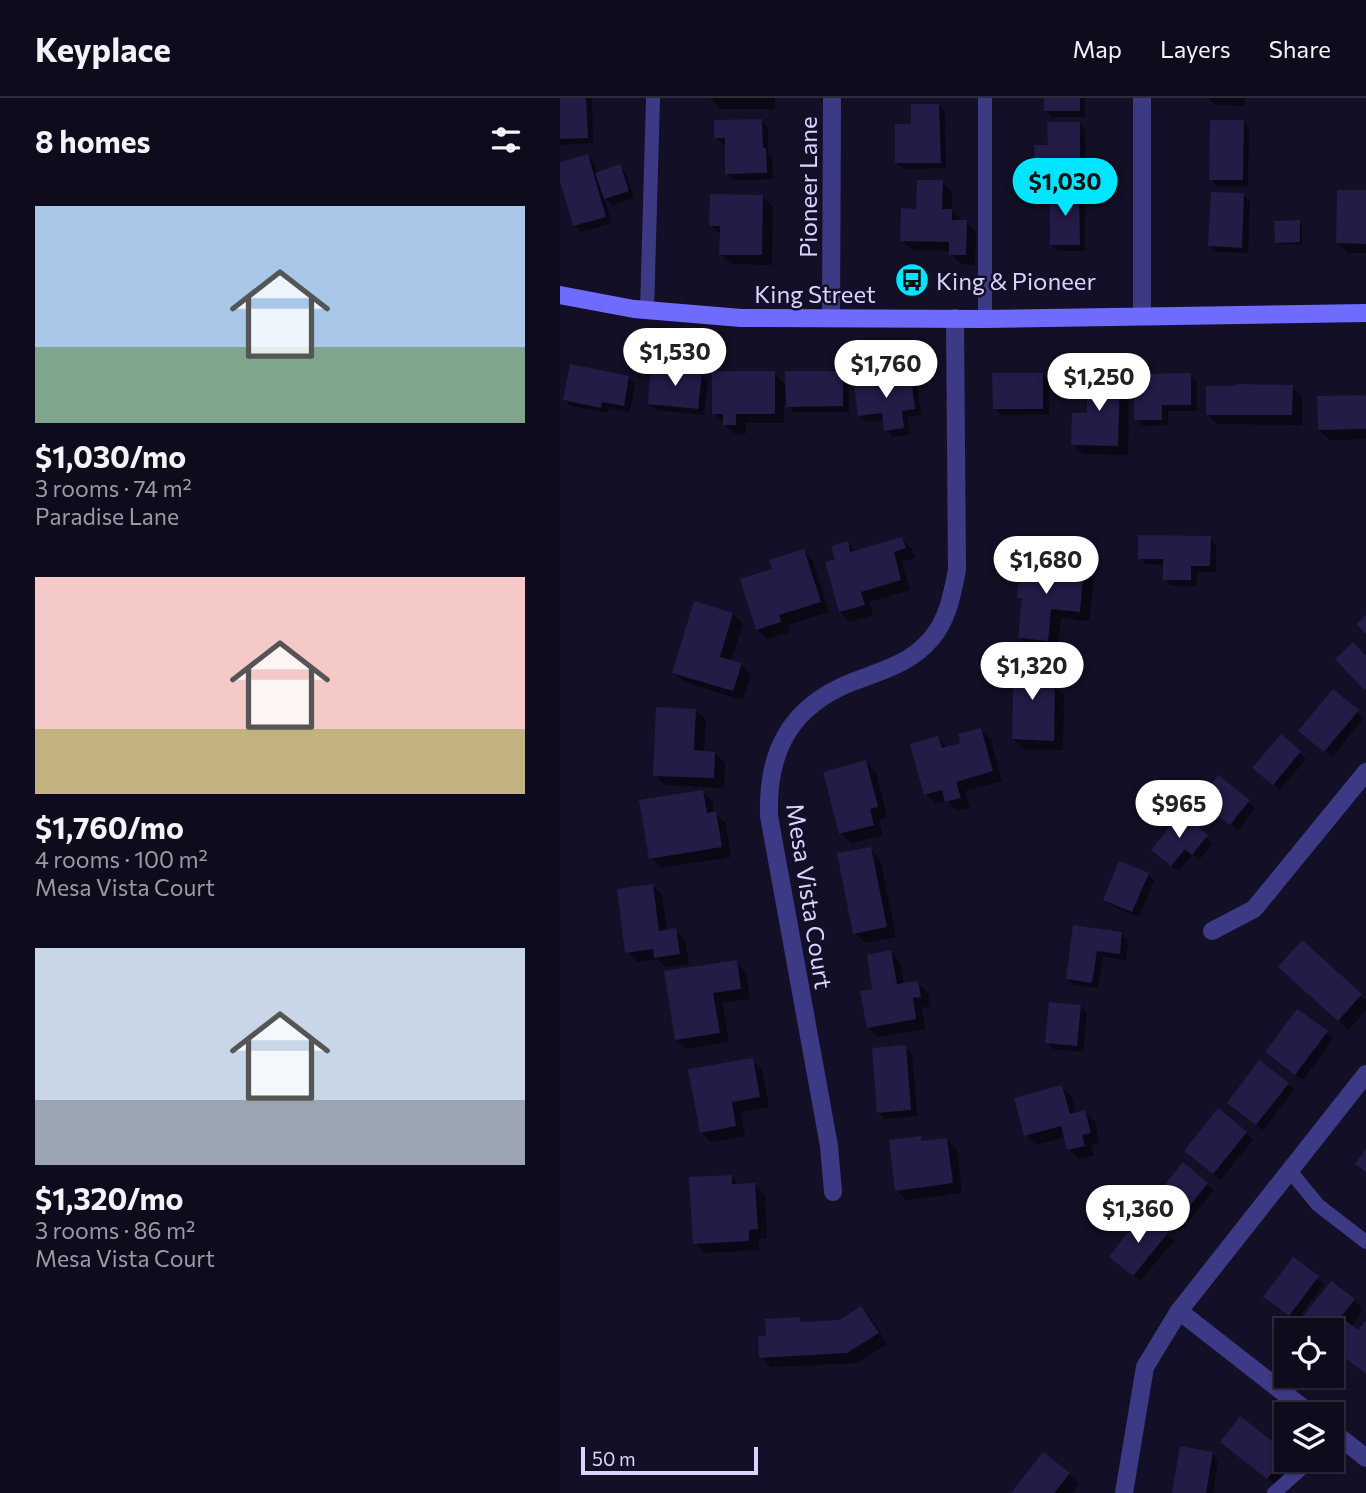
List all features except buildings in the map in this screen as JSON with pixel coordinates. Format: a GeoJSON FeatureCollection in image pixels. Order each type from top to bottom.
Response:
{"type":"FeatureCollection","features":[{"type":"Feature","properties":{"kind":"street","name":"Pioneer Lane"},"geometry":{"type":"LineString","coordinates":[[831,318],[832,98]]}},
{"type":"Feature","properties":{"kind":"street"},"geometry":{"type":"LineString","coordinates":[[1142,98],[1142,316]]}},
{"type":"Feature","properties":{"kind":"street","name":"King Street"},"geometry":{"type":"LineString","coordinates":[[560,295],[647,311],[741,318],[985,319],[1366,313]]}},
{"type":"Feature","properties":{"kind":"street","name":"Mesa Vista Court"},"geometry":{"type":"LineString","coordinates":[[833,1192],[829,1146],[769,816],[771,769],[780,745],[808,707],[827,694],[892,669],[930,640],[944,620],[952,598],[957,570],[955,318]]}},
{"type":"Feature","properties":{"kind":"street"},"geometry":{"type":"LineString","coordinates":[[1212,931],[1254,909],[1366,772]]}},
{"type":"Feature","properties":{"kind":"street"},"geometry":{"type":"LineString","coordinates":[[1124,1493],[1146,1367],[1179,1311],[1366,1074]]}},
{"type":"Feature","properties":{"kind":"street"},"geometry":{"type":"LineString","coordinates":[[1179,1311],[1296,1402]]}},
{"type":"Feature","properties":{"kind":"street"},"geometry":{"type":"LineString","coordinates":[[1344,1442],[1366,1458]]}},
{"type":"Feature","properties":{"kind":"lane"},"geometry":{"type":"LineString","coordinates":[[647,311],[653,98]]}},
{"type":"Feature","properties":{"kind":"lane"},"geometry":{"type":"LineString","coordinates":[[985,98],[985,319]]}},
{"type":"Feature","properties":{"kind":"lane"},"geometry":{"type":"LineString","coordinates":[[1290,1171],[1318,1205],[1366,1242]]}},
{"type":"Feature","properties":{"kind":"lane"},"geometry":{"type":"LineString","coordinates":[[1274,1493],[1298,1472]]}},
{"type":"Feature","properties":{"kind":"place","name":"King & Pioneer"},"geometry":{"type":"Point","coordinates":[912,280]}}]}
